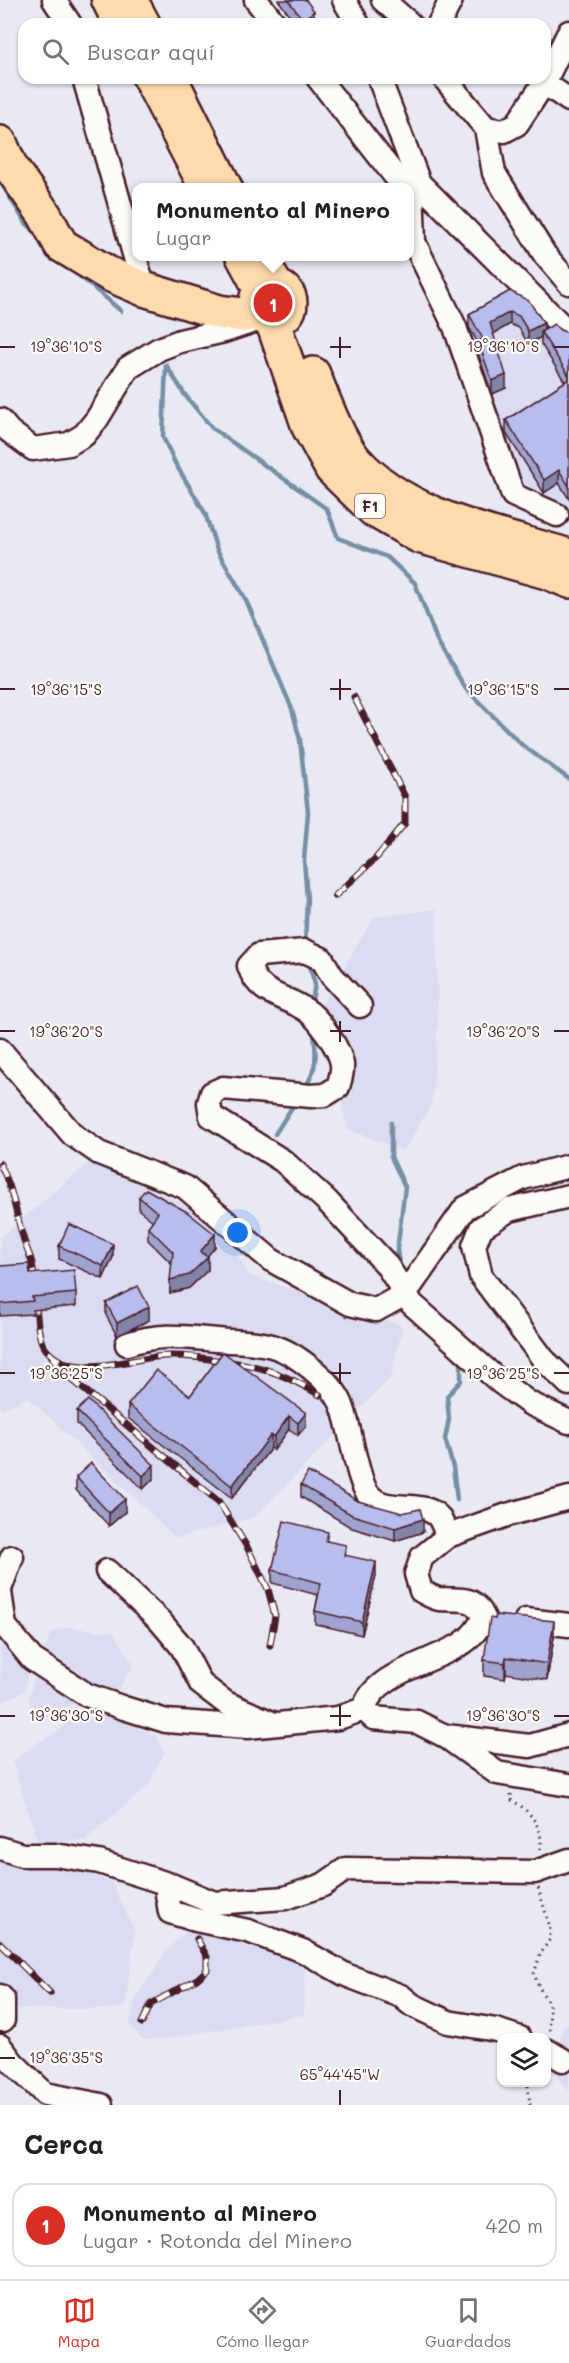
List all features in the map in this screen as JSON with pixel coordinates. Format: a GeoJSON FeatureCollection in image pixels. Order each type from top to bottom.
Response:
{"type":"FeatureCollection","features":[{"type":"Feature","properties":{"kind":"highway"},"geometry":{"type":"LineString","coordinates":[[0,143],[11,168],[44,214],[62,245],[109,274],[144,289],[219,312],[243,315],[270,307]]}},
{"type":"Feature","properties":{"kind":"highway","name":"F1"},"geometry":{"type":"LineString","coordinates":[[270,307],[354,459],[392,493],[428,513],[569,556]]}},
{"type":"Feature","properties":{"kind":"highway","name":"F1"},"geometry":{"type":"LineString","coordinates":[[270,307],[309,427],[332,469],[375,510],[419,536],[547,572],[569,581]]}},
{"type":"Feature","properties":{"kind":"main road"},"geometry":{"type":"LineString","coordinates":[[106,0],[115,18]]}},
{"type":"Feature","properties":{"kind":"main road"},"geometry":{"type":"LineString","coordinates":[[133,0],[143,18]]}},
{"type":"Feature","properties":{"kind":"main road"},"geometry":{"type":"LineString","coordinates":[[150,84],[201,183]]}},
{"type":"Feature","properties":{"kind":"main road"},"geometry":{"type":"LineString","coordinates":[[176,84],[226,183]]}},
{"type":"Feature","properties":{"kind":"main road"},"geometry":{"type":"LineString","coordinates":[[243,261],[270,307]]}},
{"type":"Feature","properties":{"kind":"main road"},"geometry":{"type":"LineString","coordinates":[[264,261],[270,307]]}},
{"type":"Feature","properties":{"kind":"street"},"geometry":{"type":"LineString","coordinates":[[54,0],[66,18]]}},
{"type":"Feature","properties":{"kind":"street"},"geometry":{"type":"LineString","coordinates":[[256,0],[270,18]]}},
{"type":"Feature","properties":{"kind":"street"},"geometry":{"type":"LineString","coordinates":[[345,0],[355,18]]}},
{"type":"Feature","properties":{"kind":"street"},"geometry":{"type":"LineString","coordinates":[[382,0],[403,18]]}},
{"type":"Feature","properties":{"kind":"street"},"geometry":{"type":"LineString","coordinates":[[442,18],[451,0]]}},
{"type":"Feature","properties":{"kind":"street"},"geometry":{"type":"LineString","coordinates":[[551,69],[569,32]]}},
{"type":"Feature","properties":{"kind":"street"},"geometry":{"type":"LineString","coordinates":[[86,84],[132,247]]}},
{"type":"Feature","properties":{"kind":"street"},"geometry":{"type":"LineString","coordinates":[[323,84],[395,176],[413,183]]}},
{"type":"Feature","properties":{"kind":"street"},"geometry":{"type":"LineString","coordinates":[[380,84],[416,184],[414,242],[456,327],[513,495],[557,515]]}},
{"type":"Feature","properties":{"kind":"street"},"geometry":{"type":"LineString","coordinates":[[449,84],[486,128],[494,173],[545,255],[569,283]]}},
{"type":"Feature","properties":{"kind":"street"},"geometry":{"type":"LineString","coordinates":[[486,128],[504,131],[517,124],[543,84]]}},
{"type":"Feature","properties":{"kind":"street"},"geometry":{"type":"LineString","coordinates":[[545,84],[569,100]]}},
{"type":"Feature","properties":{"kind":"street"},"geometry":{"type":"LineString","coordinates":[[416,184],[569,333]]}},
{"type":"Feature","properties":{"kind":"street"},"geometry":{"type":"LineString","coordinates":[[136,261],[144,289]]}},
{"type":"Feature","properties":{"kind":"street"},"geometry":{"type":"LineString","coordinates":[[0,420],[9,431],[33,449],[69,444],[84,435],[97,419],[128,368],[159,349],[180,341],[224,331],[270,307]]}},
{"type":"Feature","properties":{"kind":"street"},"geometry":{"type":"LineString","coordinates":[[360,1006],[332,976],[321,959],[305,951],[259,955],[249,966],[253,979],[262,989],[310,1013],[330,1037],[342,1062],[342,1074],[338,1087],[325,1095],[311,1096],[223,1088],[213,1093],[209,1103],[211,1116],[283,1161],[327,1201],[386,1264],[412,1304],[500,1382],[529,1403],[569,1422]]}},
{"type":"Feature","properties":{"kind":"street"},"geometry":{"type":"LineString","coordinates":[[0,1050],[73,1135],[99,1153],[185,1187],[271,1260],[350,1304],[376,1310],[405,1294],[465,1208],[523,1178],[569,1166]]}},
{"type":"Feature","properties":{"kind":"street"},"geometry":{"type":"LineString","coordinates":[[569,1196],[509,1210],[481,1228],[474,1246],[481,1276],[544,1360],[569,1384]]}},
{"type":"Feature","properties":{"kind":"street"},"geometry":{"type":"LineString","coordinates":[[127,1344],[150,1337],[183,1335],[273,1346],[296,1357],[329,1384],[341,1402],[353,1438],[360,1476],[369,1495],[383,1504],[422,1509],[437,1515],[448,1536]]}},
{"type":"Feature","properties":{"kind":"street"},"geometry":{"type":"LineString","coordinates":[[546,1503],[569,1491]]}},
{"type":"Feature","properties":{"kind":"street"},"geometry":{"type":"LineString","coordinates":[[364,1709],[367,1698],[378,1685],[462,1643],[476,1632],[484,1618],[479,1607],[465,1599],[437,1599],[421,1591],[416,1574],[422,1557],[448,1536],[546,1503],[569,1498]]}},
{"type":"Feature","properties":{"kind":"street"},"geometry":{"type":"LineString","coordinates":[[12,1557],[0,1591],[5,1626],[32,1659],[87,1695],[166,1721],[248,1727],[279,1726],[338,1718],[364,1709]]}},
{"type":"Feature","properties":{"kind":"street"},"geometry":{"type":"LineString","coordinates":[[107,1571],[160,1621],[182,1647],[201,1684],[226,1703],[279,1726]]}},
{"type":"Feature","properties":{"kind":"street"},"geometry":{"type":"LineString","coordinates":[[483,1616],[569,1625]]}},
{"type":"Feature","properties":{"kind":"street"},"geometry":{"type":"LineString","coordinates":[[364,1709],[373,1718],[417,1722],[445,1736],[496,1773],[569,1785]]}},
{"type":"Feature","properties":{"kind":"street"},"geometry":{"type":"LineString","coordinates":[[445,1736],[530,1746],[569,1735]]}},
{"type":"Feature","properties":{"kind":"street"},"geometry":{"type":"LineString","coordinates":[[0,1848],[22,1855],[55,1855],[99,1862],[171,1885],[214,1903],[285,1899],[323,1886],[346,1869],[535,1872],[569,1860]]}},
{"type":"Feature","properties":{"kind":"street"},"geometry":{"type":"LineString","coordinates":[[171,1885],[166,1894],[170,1912],[248,1931],[303,1951],[346,1975],[401,1996],[412,2005],[448,2022],[506,2033]]}},
{"type":"Feature","properties":{"kind":"street"},"geometry":{"type":"LineString","coordinates":[[0,1996],[3,1999],[3,2020],[0,2020]]}},
{"type":"Feature","properties":{"kind":"street"},"geometry":{"type":"LineString","coordinates":[[0,2046],[13,2063],[45,2094],[101,2105]]}},
{"type":"Feature","properties":{"kind":"path"},"geometry":{"type":"LineString","coordinates":[[508,1775],[511,1800],[524,1806],[536,1822],[543,1841],[535,1872],[541,1901],[550,1927],[550,1939],[540,1955],[534,1974],[549,2004],[553,2054]]}},
{"type":"Feature","properties":{"kind":"path"},"geometry":{"type":"LineString","coordinates":[[528,2087],[530,2105]]}},
{"type":"Feature","properties":{"kind":"shaded area"},"geometry":{"type":"Polygon","coordinates":[[[518,293],[569,339],[569,516],[519,489],[465,323],[518,293]]]}},
{"type":"Feature","properties":{"kind":"shaded area"},"geometry":{"type":"Polygon","coordinates":[[[436,909],[438,1023],[432,1103],[404,1151],[347,1129],[321,1006],[374,917],[436,909]]]}},
{"type":"Feature","properties":{"kind":"shaded area"},"geometry":{"type":"Polygon","coordinates":[[[94,1158],[219,1223],[249,1275],[403,1326],[391,1377],[255,1517],[176,1538],[28,1397],[0,1410],[0,1236],[94,1158]]]}},
{"type":"Feature","properties":{"kind":"shaded area"},"geometry":{"type":"Polygon","coordinates":[[[67,1627],[113,1632],[134,1665],[114,1696],[73,1704],[36,1722],[28,1699],[51,1632],[67,1627]]]}},
{"type":"Feature","properties":{"kind":"shaded area"},"geometry":{"type":"Polygon","coordinates":[[[0,1637],[28,1667],[25,1691],[1,1703],[0,1637]]]}},
{"type":"Feature","properties":{"kind":"shaded area"},"geometry":{"type":"Polygon","coordinates":[[[87,1706],[156,1736],[165,1752],[147,1787],[85,1840],[38,1843],[12,1761],[61,1729],[87,1706]]]}},
{"type":"Feature","properties":{"kind":"shaded area"},"geometry":{"type":"Polygon","coordinates":[[[0,1854],[31,1867],[88,1873],[112,1883],[135,1932],[125,2006],[111,2009],[0,2009],[0,1854]]]}},
{"type":"Feature","properties":{"kind":"shaded area"},"geometry":{"type":"Polygon","coordinates":[[[192,1926],[305,1956],[304,2015],[165,2039],[143,2040],[129,2025],[136,1996],[164,1953],[192,1926]]]}},
{"type":"Feature","properties":{"kind":"shaded area"},"geometry":{"type":"Polygon","coordinates":[[[569,2023],[569,2091],[553,2072],[563,2026],[569,2023]]]}},
{"type":"Feature","properties":{"kind":"building"},"geometry":{"type":"Polygon","coordinates":[[[288,0],[306,0],[314,11],[305,18],[302,18],[288,0]]]}},
{"type":"Feature","properties":{"kind":"building"},"geometry":{"type":"Polygon","coordinates":[[[510,291],[529,301],[544,323],[528,331],[519,316],[510,312],[490,323],[506,375],[492,381],[478,341],[483,339],[469,314],[510,291]]]}},
{"type":"Feature","properties":{"kind":"building"},"geometry":{"type":"Polygon","coordinates":[[[554,324],[560,330],[569,333],[569,376],[541,332],[554,324]]]}},
{"type":"Feature","properties":{"kind":"building"},"geometry":{"type":"Polygon","coordinates":[[[569,379],[569,486],[559,470],[544,480],[506,420],[569,379]]]}},
{"type":"Feature","properties":{"kind":"building"},"geometry":{"type":"Polygon","coordinates":[[[146,1189],[187,1212],[215,1234],[200,1252],[208,1257],[189,1275],[170,1280],[173,1252],[148,1227],[158,1213],[139,1197],[146,1189]]]}},
{"type":"Feature","properties":{"kind":"building"},"geometry":{"type":"Polygon","coordinates":[[[69,1224],[113,1244],[103,1266],[59,1246],[69,1224]]]}},
{"type":"Feature","properties":{"kind":"building"},"geometry":{"type":"Polygon","coordinates":[[[29,1264],[30,1274],[74,1270],[76,1293],[32,1297],[33,1301],[0,1304],[0,1266],[29,1264]]]}},
{"type":"Feature","properties":{"kind":"building"},"geometry":{"type":"Polygon","coordinates":[[[138,1286],[149,1307],[117,1323],[106,1303],[138,1286]]]}},
{"type":"Feature","properties":{"kind":"building"},"geometry":{"type":"Polygon","coordinates":[[[223,1352],[306,1413],[298,1423],[289,1416],[274,1437],[271,1435],[232,1486],[128,1405],[156,1370],[190,1396],[223,1352]]]}},
{"type":"Feature","properties":{"kind":"building"},"geometry":{"type":"Polygon","coordinates":[[[88,1400],[154,1465],[143,1476],[77,1411],[88,1400]]]}},
{"type":"Feature","properties":{"kind":"building"},"geometry":{"type":"Polygon","coordinates":[[[91,1463],[125,1499],[109,1513],[76,1477],[91,1463]]]}},
{"type":"Feature","properties":{"kind":"building"},"geometry":{"type":"Polygon","coordinates":[[[308,1472],[358,1501],[402,1513],[420,1509],[423,1519],[395,1528],[352,1515],[301,1485],[308,1472]]]}},
{"type":"Feature","properties":{"kind":"building"},"geometry":{"type":"Polygon","coordinates":[[[284,1521],[328,1532],[326,1541],[346,1545],[344,1555],[376,1562],[362,1622],[315,1611],[321,1583],[272,1570],[284,1521]]]}},
{"type":"Feature","properties":{"kind":"building"},"geometry":{"type":"Polygon","coordinates":[[[496,1615],[554,1621],[547,1664],[506,1657],[505,1663],[484,1660],[490,1618],[495,1619],[496,1615]]]}},
{"type":"Feature","properties":{"kind":"waterway"},"geometry":{"type":"LineString","coordinates":[[0,181],[25,222],[37,234]]}},
{"type":"Feature","properties":{"kind":"waterway"},"geometry":{"type":"LineString","coordinates":[[73,270],[121,311]]}},
{"type":"Feature","properties":{"kind":"waterway"},"geometry":{"type":"LineString","coordinates":[[166,365],[163,437],[175,463],[205,513],[217,550],[246,600],[292,709],[300,740],[308,812],[304,860],[307,899],[305,944]]}},
{"type":"Feature","properties":{"kind":"waterway"},"geometry":{"type":"LineString","coordinates":[[166,365],[185,395],[212,428],[327,509],[338,538],[387,557],[415,583],[438,643],[466,689],[522,745],[569,779]]}},
{"type":"Feature","properties":{"kind":"waterway"},"geometry":{"type":"LineString","coordinates":[[308,961],[315,984],[311,1006]]}},
{"type":"Feature","properties":{"kind":"waterway"},"geometry":{"type":"LineString","coordinates":[[304,1089],[314,1068],[313,1029]]}},
{"type":"Feature","properties":{"kind":"waterway"},"geometry":{"type":"LineString","coordinates":[[275,1134],[296,1101]]}},
{"type":"Feature","properties":{"kind":"waterway"},"geometry":{"type":"LineString","coordinates":[[391,1123],[391,1157],[405,1187],[397,1251],[400,1268]]}},
{"type":"Feature","properties":{"kind":"waterway"},"geometry":{"type":"LineString","coordinates":[[455,1357],[461,1363],[461,1381],[447,1396],[449,1419],[445,1439],[453,1467],[457,1500]]}},
{"type":"Feature","properties":{"kind":"railway"},"geometry":{"type":"LineString","coordinates":[[335,896],[377,857],[405,823],[405,797],[354,697]]}},
{"type":"Feature","properties":{"kind":"railway"},"geometry":{"type":"LineString","coordinates":[[0,1164],[11,1191],[32,1263],[40,1338],[54,1357],[67,1363],[83,1366],[100,1366],[167,1356],[216,1360],[266,1370],[288,1378],[320,1395]]}},
{"type":"Feature","properties":{"kind":"railway"},"geometry":{"type":"LineString","coordinates":[[52,1357],[63,1372],[219,1502],[247,1547],[268,1589],[275,1616],[270,1645]]}},
{"type":"Feature","properties":{"kind":"railway"},"geometry":{"type":"LineString","coordinates":[[142,2023],[151,2004],[197,1979],[207,1970],[207,1957],[197,1939]]}},
{"type":"Feature","properties":{"kind":"railway"},"geometry":{"type":"LineString","coordinates":[[0,1943],[50,1993]]}},
{"type":"Feature","properties":{"kind":"place","name":"Monumento al Minero"},"geometry":{"type":"Point","coordinates":[273,303]}}]}
